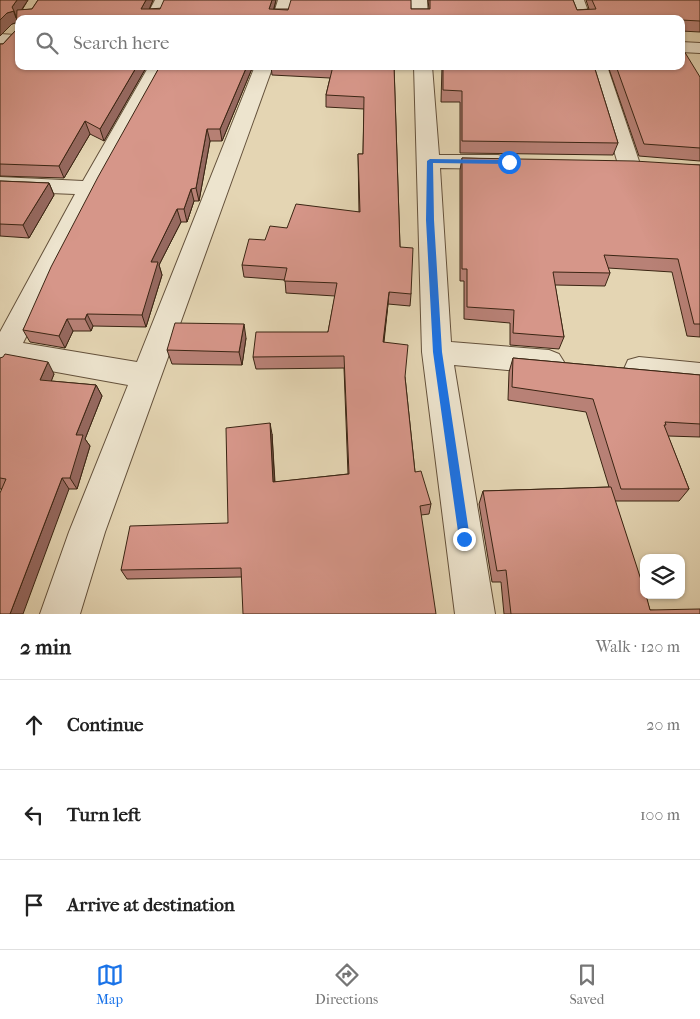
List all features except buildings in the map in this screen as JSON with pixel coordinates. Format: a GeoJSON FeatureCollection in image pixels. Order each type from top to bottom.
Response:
{"type":"FeatureCollection","features":[{"type":"Feature","properties":{"kind":"street"},"geometry":{"type":"LineString","coordinates":[[155,15],[163,0]]}},
{"type":"Feature","properties":{"kind":"street"},"geometry":{"type":"LineString","coordinates":[[281,15],[286,0]]}},
{"type":"Feature","properties":{"kind":"street"},"geometry":{"type":"LineString","coordinates":[[419,0],[420,15]]}},
{"type":"Feature","properties":{"kind":"street"},"geometry":{"type":"LineString","coordinates":[[576,0],[582,15]]}},
{"type":"Feature","properties":{"kind":"street"},"geometry":{"type":"LineString","coordinates":[[685,47],[700,48]]}},
{"type":"Feature","properties":{"kind":"street"},"geometry":{"type":"LineString","coordinates":[[146,376],[2,353],[156,70]]}},
{"type":"Feature","properties":{"kind":"street"},"geometry":{"type":"LineString","coordinates":[[60,614],[88,532],[146,376],[262,70]]}},
{"type":"Feature","properties":{"kind":"street"},"geometry":{"type":"LineString","coordinates":[[423,70],[430,161],[430,220],[437,352],[475,614]]}},
{"type":"Feature","properties":{"kind":"street"},"geometry":{"type":"LineString","coordinates":[[599,70],[628,164]]}},
{"type":"Feature","properties":{"kind":"street"},"geometry":{"type":"LineString","coordinates":[[430,161],[519,162]]}},
{"type":"Feature","properties":{"kind":"street"},"geometry":{"type":"LineString","coordinates":[[0,184],[90,188]]}},
{"type":"Feature","properties":{"kind":"street"},"geometry":{"type":"LineString","coordinates":[[437,352],[574,364]]}},
{"type":"Feature","properties":{"kind":"street"},"geometry":{"type":"LineString","coordinates":[[612,367],[700,375]]}},
{"type":"Feature","properties":{"kind":"route"},"geometry":{"type":"LineString","coordinates":[[464,539],[437,352],[430,220],[430,161],[509,162]]}}]}
